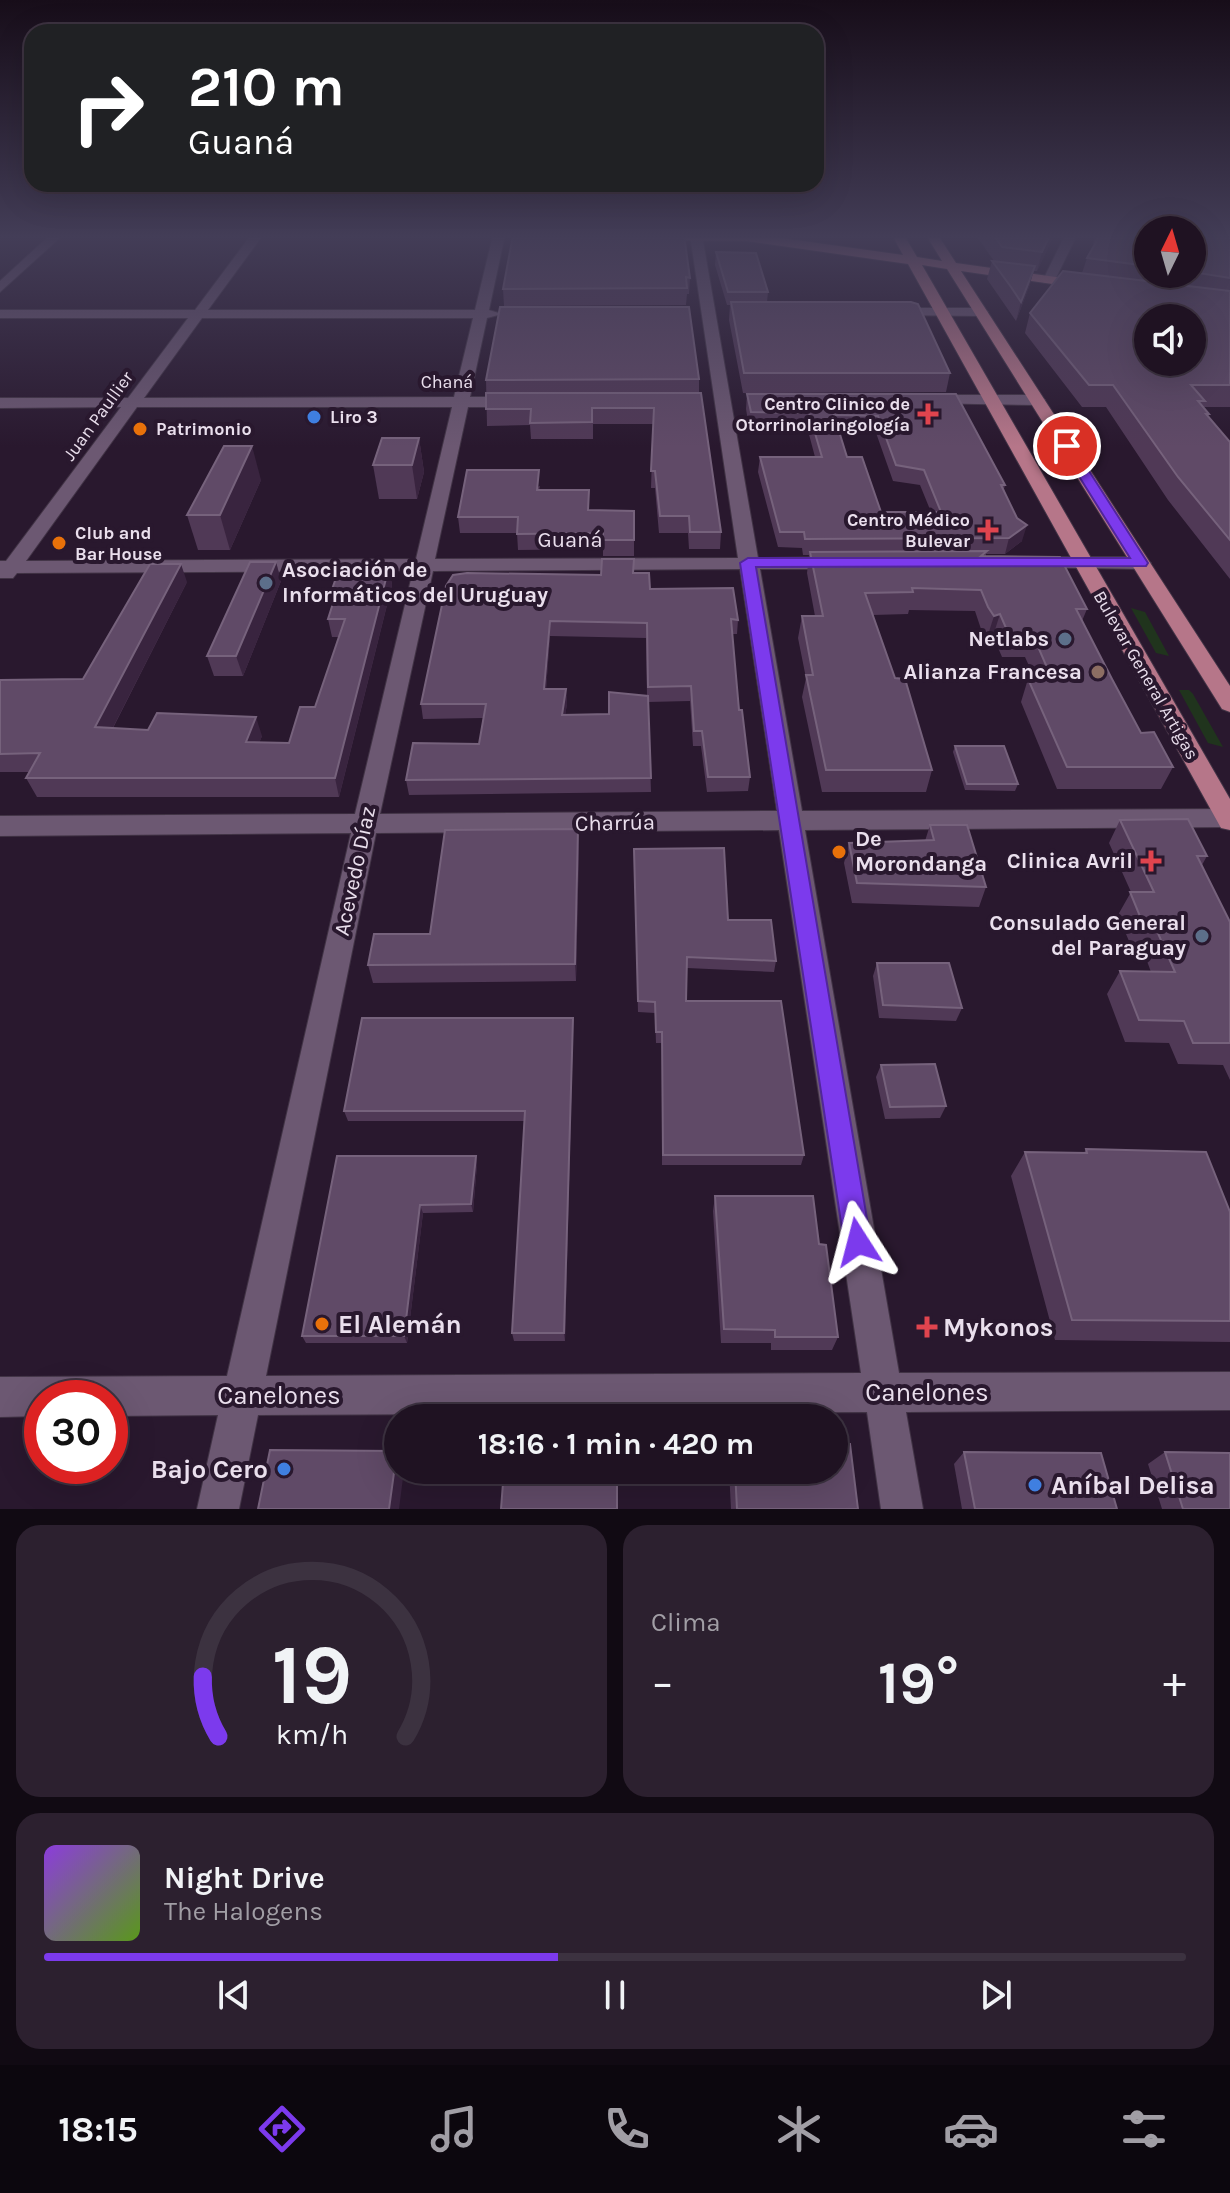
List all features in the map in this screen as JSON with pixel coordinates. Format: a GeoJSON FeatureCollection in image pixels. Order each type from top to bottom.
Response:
{"type":"FeatureCollection","features":[{"type":"Feature","properties":{"kind":"main road","name":"Bulevar General Artigas"},"geometry":{"type":"LineString","coordinates":[[938,305],[1230,819]]}},
{"type":"Feature","properties":{"kind":"main road"},"geometry":{"type":"LineString","coordinates":[[972,305],[981,312]]}},
{"type":"Feature","properties":{"kind":"main road"},"geometry":{"type":"LineString","coordinates":[[977,305],[1230,704]]}},
{"type":"Feature","properties":{"kind":"street","name":"Juan Paullier"},"geometry":{"type":"LineString","coordinates":[[4,572],[205,305]]}},
{"type":"Feature","properties":{"kind":"street","name":"Acevedo Díaz"},"geometry":{"type":"LineString","coordinates":[[218,1509],[365,826],[483,305]]}},
{"type":"Feature","properties":{"kind":"street"},"geometry":{"type":"LineString","coordinates":[[707,305],[902,1509]]}},
{"type":"Feature","properties":{"kind":"street"},"geometry":{"type":"LineString","coordinates":[[879,312],[981,312]]}},
{"type":"Feature","properties":{"kind":"street"},"geometry":{"type":"LineString","coordinates":[[0,314],[511,314]]}},
{"type":"Feature","properties":{"kind":"street"},"geometry":{"type":"LineString","coordinates":[[912,400],[1037,400]]}},
{"type":"Feature","properties":{"kind":"street","name":"Chaná"},"geometry":{"type":"LineString","coordinates":[[0,403],[536,402]]}},
{"type":"Feature","properties":{"kind":"street","name":"Guaná"},"geometry":{"type":"LineString","coordinates":[[4,572],[425,565],[857,563]]}},
{"type":"Feature","properties":{"kind":"street"},"geometry":{"type":"LineString","coordinates":[[1012,563],[1141,563]]}},
{"type":"Feature","properties":{"kind":"street","name":"Charrúa"},"geometry":{"type":"LineString","coordinates":[[0,826],[1230,819]]}},
{"type":"Feature","properties":{"kind":"street","name":"Canelones"},"geometry":{"type":"LineString","coordinates":[[0,1397],[1230,1391]]}},
{"type":"Feature","properties":{"kind":"green space"},"geometry":{"type":"Polygon","coordinates":[[[1131,608],[1145,612],[1169,656],[1156,653],[1131,608]]]}},
{"type":"Feature","properties":{"kind":"green space"},"geometry":{"type":"Polygon","coordinates":[[[1179,690],[1189,690],[1193,694],[1223,747],[1208,743],[1179,690]]]}},
{"type":"Feature","properties":{"kind":"building"},"geometry":{"type":"Polygon","coordinates":[[[732,305],[919,305],[950,373],[744,373],[732,305]]]}},
{"type":"Feature","properties":{"kind":"building"},"geometry":{"type":"Polygon","coordinates":[[[1036,305],[1134,305],[1134,376],[1206,376],[1206,305],[1230,305],[1230,385],[1191,385],[1205,401],[1198,401],[1209,414],[1206,414],[1230,442],[1230,540],[1178,477],[1113,385],[1089,385],[1030,313],[1036,305]]]}},
{"type":"Feature","properties":{"kind":"building"},"geometry":{"type":"Polygon","coordinates":[[[500,307],[689,307],[699,379],[486,380],[500,307]]]}},
{"type":"Feature","properties":{"kind":"building"},"geometry":{"type":"Polygon","coordinates":[[[486,393],[701,393],[721,532],[690,532],[689,516],[660,516],[655,471],[651,471],[654,408],[592,408],[592,422],[530,423],[531,409],[486,409],[486,393]]]}},
{"type":"Feature","properties":{"kind":"building"},"geometry":{"type":"Polygon","coordinates":[[[747,394],[956,394],[1005,485],[1001,485],[1017,518],[1027,525],[1009,538],[805,539],[804,532],[780,532],[760,457],[822,457],[809,413],[751,412],[747,394]],[[834,415],[847,457],[862,457],[881,512],[941,512],[924,470],[896,465],[878,416],[834,415]]]}},
{"type":"Feature","properties":{"kind":"building"},"geometry":{"type":"Polygon","coordinates":[[[382,438],[419,438],[412,465],[373,465],[382,438]]]}},
{"type":"Feature","properties":{"kind":"building"},"geometry":{"type":"Polygon","coordinates":[[[224,446],[252,446],[220,515],[187,515],[224,446]]]}},
{"type":"Feature","properties":{"kind":"building"},"geometry":{"type":"Polygon","coordinates":[[[467,470],[539,470],[537,490],[589,490],[588,510],[634,511],[634,540],[603,540],[603,533],[517,534],[518,517],[458,517],[467,470]]]}},
{"type":"Feature","properties":{"kind":"building"},"geometry":{"type":"Polygon","coordinates":[[[987,551],[981,556],[1060,557],[1087,609],[1076,609],[1141,733],[1154,732],[1173,767],[1067,767],[1028,679],[1052,679],[1033,635],[1009,635],[1000,614],[994,616],[981,590],[912,588],[913,592],[865,593],[895,678],[905,679],[932,770],[826,770],[806,675],[813,675],[802,616],[823,616],[810,552],[987,551]]]}},
{"type":"Feature","properties":{"kind":"building"},"geometry":{"type":"Polygon","coordinates":[[[602,559],[634,559],[633,573],[649,573],[650,589],[733,588],[738,620],[731,619],[739,710],[742,710],[750,777],[708,777],[702,731],[694,731],[691,686],[648,687],[647,623],[550,621],[544,689],[566,689],[562,715],[609,714],[609,692],[648,696],[651,778],[406,780],[413,743],[479,744],[486,704],[421,704],[446,586],[453,575],[601,575],[602,559]]]}},
{"type":"Feature","properties":{"kind":"building"},"geometry":{"type":"Polygon","coordinates":[[[250,562],[276,562],[236,656],[207,656],[250,562]]]}},
{"type":"Feature","properties":{"kind":"building"},"geometry":{"type":"Polygon","coordinates":[[[150,564],[181,564],[95,727],[148,730],[157,713],[256,717],[246,742],[289,743],[300,707],[315,707],[345,619],[328,619],[335,597],[330,595],[341,564],[389,567],[335,778],[26,778],[40,753],[0,754],[0,680],[83,679],[150,564]]]}},
{"type":"Feature","properties":{"kind":"building"},"geometry":{"type":"Polygon","coordinates":[[[955,746],[1004,746],[1018,784],[967,784],[955,746]]]}},
{"type":"Feature","properties":{"kind":"building"},"geometry":{"type":"Polygon","coordinates":[[[1188,819],[1207,856],[1197,856],[1230,922],[1230,1043],[1193,1043],[1184,1021],[1139,1020],[1120,971],[1175,972],[1157,931],[1146,931],[1130,892],[1154,892],[1120,820],[1188,819]]]}},
{"type":"Feature","properties":{"kind":"building"},"geometry":{"type":"Polygon","coordinates":[[[930,825],[967,825],[986,887],[857,883],[849,843],[934,840],[930,825]]]}},
{"type":"Feature","properties":{"kind":"building"},"geometry":{"type":"Polygon","coordinates":[[[578,829],[575,964],[368,965],[374,934],[430,934],[445,830],[578,829]]]}},
{"type":"Feature","properties":{"kind":"building"},"geometry":{"type":"Polygon","coordinates":[[[724,848],[728,920],[771,920],[776,961],[687,957],[686,1001],[781,1001],[804,1155],[663,1155],[662,1032],[656,1032],[655,1002],[638,1001],[634,849],[724,848]]]}},
{"type":"Feature","properties":{"kind":"building"},"geometry":{"type":"Polygon","coordinates":[[[877,963],[949,963],[962,1008],[883,1005],[877,963]]]}},
{"type":"Feature","properties":{"kind":"building"},"geometry":{"type":"Polygon","coordinates":[[[362,1018],[573,1018],[564,1333],[512,1333],[525,1111],[344,1111],[362,1018]]]}},
{"type":"Feature","properties":{"kind":"building"},"geometry":{"type":"Polygon","coordinates":[[[935,1064],[946,1106],[890,1107],[881,1065],[935,1064]]]}},
{"type":"Feature","properties":{"kind":"building"},"geometry":{"type":"Polygon","coordinates":[[[1086,1149],[1206,1152],[1230,1212],[1230,1321],[1072,1320],[1025,1152],[1087,1153],[1086,1149]]]}},
{"type":"Feature","properties":{"kind":"building"},"geometry":{"type":"Polygon","coordinates":[[[337,1156],[476,1156],[471,1204],[420,1205],[404,1336],[302,1336],[337,1156]]]}},
{"type":"Feature","properties":{"kind":"building"},"geometry":{"type":"Polygon","coordinates":[[[715,1196],[813,1196],[819,1244],[826,1245],[838,1337],[775,1337],[775,1330],[724,1329],[715,1196]]]}},
{"type":"Feature","properties":{"kind":"building"},"geometry":{"type":"Polygon","coordinates":[[[850,1444],[858,1509],[737,1509],[736,1484],[848,1484],[850,1444]]]}},
{"type":"Feature","properties":{"kind":"building"},"geometry":{"type":"Polygon","coordinates":[[[270,1450],[384,1451],[384,1484],[392,1484],[389,1509],[258,1509],[270,1450]]]}},
{"type":"Feature","properties":{"kind":"building"},"geometry":{"type":"Polygon","coordinates":[[[964,1452],[1101,1453],[1117,1509],[975,1509],[964,1452]]]}},
{"type":"Feature","properties":{"kind":"building"},"geometry":{"type":"Polygon","coordinates":[[[1165,1452],[1230,1453],[1230,1509],[1183,1509],[1165,1452]]]}},
{"type":"Feature","properties":{"kind":"building"},"geometry":{"type":"Polygon","coordinates":[[[503,1484],[617,1484],[617,1509],[501,1509],[503,1484]]]}},
{"type":"Feature","properties":{"kind":"place","name":"Centro Clinico de Otorrinolaringología"},"geometry":{"type":"Point","coordinates":[928,414]}},
{"type":"Feature","properties":{"kind":"place","name":"Liro 3"},"geometry":{"type":"Point","coordinates":[314,417]}},
{"type":"Feature","properties":{"kind":"place","name":"Patrimonio"},"geometry":{"type":"Point","coordinates":[140,429]}},
{"type":"Feature","properties":{"kind":"place","name":"Centro Médico Bulevar"},"geometry":{"type":"Point","coordinates":[988,530]}},
{"type":"Feature","properties":{"kind":"place","name":"Club and Bar House"},"geometry":{"type":"Point","coordinates":[59,543]}},
{"type":"Feature","properties":{"kind":"place","name":"Asociación de Informáticos del Uruguay"},"geometry":{"type":"Point","coordinates":[266,583]}},
{"type":"Feature","properties":{"kind":"place","name":"Netlabs"},"geometry":{"type":"Point","coordinates":[1065,639]}},
{"type":"Feature","properties":{"kind":"place","name":"Alianza Francesa"},"geometry":{"type":"Point","coordinates":[1098,672]}},
{"type":"Feature","properties":{"kind":"place","name":"De Morondanga"},"geometry":{"type":"Point","coordinates":[839,852]}},
{"type":"Feature","properties":{"kind":"place","name":"Clinica Avril"},"geometry":{"type":"Point","coordinates":[1151,861]}},
{"type":"Feature","properties":{"kind":"place","name":"Consulado General del Paraguay"},"geometry":{"type":"Point","coordinates":[1202,936]}},
{"type":"Feature","properties":{"kind":"place","name":"El Alemán"},"geometry":{"type":"Point","coordinates":[322,1324]}},
{"type":"Feature","properties":{"kind":"place","name":"Mykonos"},"geometry":{"type":"Point","coordinates":[927,1327]}},
{"type":"Feature","properties":{"kind":"place","name":"Bajo Cero"},"geometry":{"type":"Point","coordinates":[284,1469]}},
{"type":"Feature","properties":{"kind":"place","name":"Aníbal Delisa"},"geometry":{"type":"Point","coordinates":[1035,1485]}},
{"type":"Feature","properties":{"kind":"route"},"geometry":{"type":"LineString","coordinates":[[858,1242],[748,563],[1141,563],[1067,446]]}}]}
